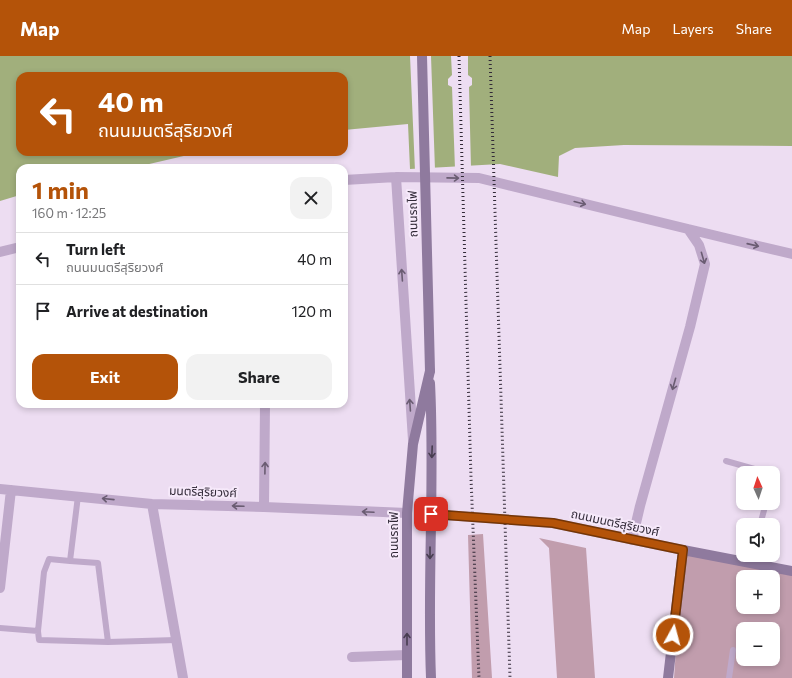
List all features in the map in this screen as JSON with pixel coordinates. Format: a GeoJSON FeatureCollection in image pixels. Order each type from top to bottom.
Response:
{"type":"FeatureCollection","features":[{"type":"Feature","properties":{"kind":"main road","name":"ถนนรถไฟ"},"geometry":{"type":"LineString","coordinates":[[422,56],[433,433],[431,514],[431,678]]}},
{"type":"Feature","properties":{"kind":"main road","name":"ถนนรถไฟ"},"geometry":{"type":"LineString","coordinates":[[407,678],[407,513],[413,444],[430,371]]}},
{"type":"Feature","properties":{"kind":"main road","name":"ถนนมนตรีสุริยวงศ์"},"geometry":{"type":"LineString","coordinates":[[683,550],[736,557]]}},
{"type":"Feature","properties":{"kind":"main road"},"geometry":{"type":"LineString","coordinates":[[668,678],[683,550]]}},
{"type":"Feature","properties":{"kind":"main road","name":"ถนนมนตรีสุริยวงศ์"},"geometry":{"type":"LineString","coordinates":[[763,562],[792,571]]}},
{"type":"Feature","properties":{"kind":"street"},"geometry":{"type":"LineString","coordinates":[[348,180],[396,177],[479,178],[792,254]]}},
{"type":"Feature","properties":{"kind":"street"},"geometry":{"type":"LineString","coordinates":[[396,177],[413,444]]}},
{"type":"Feature","properties":{"kind":"street"},"geometry":{"type":"LineString","coordinates":[[632,540],[640,506],[690,327],[705,264],[699,245],[688,229]]}},
{"type":"Feature","properties":{"kind":"street"},"geometry":{"type":"LineString","coordinates":[[0,252],[16,248]]}},
{"type":"Feature","properties":{"kind":"street"},"geometry":{"type":"LineString","coordinates":[[264,507],[265,408]]}},
{"type":"Feature","properties":{"kind":"street","name":"มนตรีสุริยวงศ์"},"geometry":{"type":"LineString","coordinates":[[0,489],[152,504],[407,513]]}},
{"type":"Feature","properties":{"kind":"street"},"geometry":{"type":"LineString","coordinates":[[0,588],[11,490]]}},
{"type":"Feature","properties":{"kind":"street"},"geometry":{"type":"LineString","coordinates":[[152,504],[183,678]]}},
{"type":"Feature","properties":{"kind":"street","name":"ถนนมนตรีสุริยวงศ์"},"geometry":{"type":"LineString","coordinates":[[431,514],[553,523],[683,550]]}},
{"type":"Feature","properties":{"kind":"street"},"geometry":{"type":"LineString","coordinates":[[352,657],[407,655]]}},
{"type":"Feature","properties":{"kind":"lane"},"geometry":{"type":"LineString","coordinates":[[726,461],[744,466]]}},
{"type":"Feature","properties":{"kind":"lane"},"geometry":{"type":"LineString","coordinates":[[70,561],[78,496]]}},
{"type":"Feature","properties":{"kind":"lane"},"geometry":{"type":"LineString","coordinates":[[108,642],[98,563],[49,559],[44,572],[38,631],[39,640],[108,642],[176,640]]}},
{"type":"Feature","properties":{"kind":"lane"},"geometry":{"type":"LineString","coordinates":[[0,628],[38,631]]}},
{"type":"Feature","properties":{"kind":"lane"},"geometry":{"type":"LineString","coordinates":[[729,678],[733,650]]}},
{"type":"Feature","properties":{"kind":"shaded area"},"geometry":{"type":"Polygon","coordinates":[[[0,56],[792,56],[792,146],[624,145],[575,148],[559,156],[558,177],[500,164],[410,169],[408,124],[348,130],[348,72],[16,72],[16,156],[184,156],[149,164],[16,164],[16,196],[0,201],[0,56]]]}},
{"type":"Feature","properties":{"kind":"shaded area"},"geometry":{"type":"Polygon","coordinates":[[[483,534],[492,678],[472,678],[468,535],[483,534]]]}},
{"type":"Feature","properties":{"kind":"shaded area"},"geometry":{"type":"Polygon","coordinates":[[[539,538],[586,548],[595,678],[557,678],[549,548],[539,538]]]}},
{"type":"Feature","properties":{"kind":"shaded area"},"geometry":{"type":"Polygon","coordinates":[[[683,550],[736,561],[736,562],[792,572],[792,678],[674,678],[683,550]]]}},
{"type":"Feature","properties":{"kind":"pier"},"geometry":{"type":"Polygon","coordinates":[[[410,56],[431,56],[435,170],[415,171],[410,56]]]}},
{"type":"Feature","properties":{"kind":"pier"},"geometry":{"type":"Polygon","coordinates":[[[451,56],[468,56],[468,75],[472,78],[472,85],[469,87],[471,168],[455,169],[452,87],[448,85],[448,79],[452,75],[451,56]]]}},
{"type":"Feature","properties":{"kind":"railway"},"geometry":{"type":"LineString","coordinates":[[459,56],[471,478],[479,678]]}},
{"type":"Feature","properties":{"kind":"railway"},"geometry":{"type":"LineString","coordinates":[[490,56],[510,678]]}},
{"type":"Feature","properties":{"kind":"route"},"geometry":{"type":"LineString","coordinates":[[431,514],[553,523],[683,550],[673,635]]}}]}
